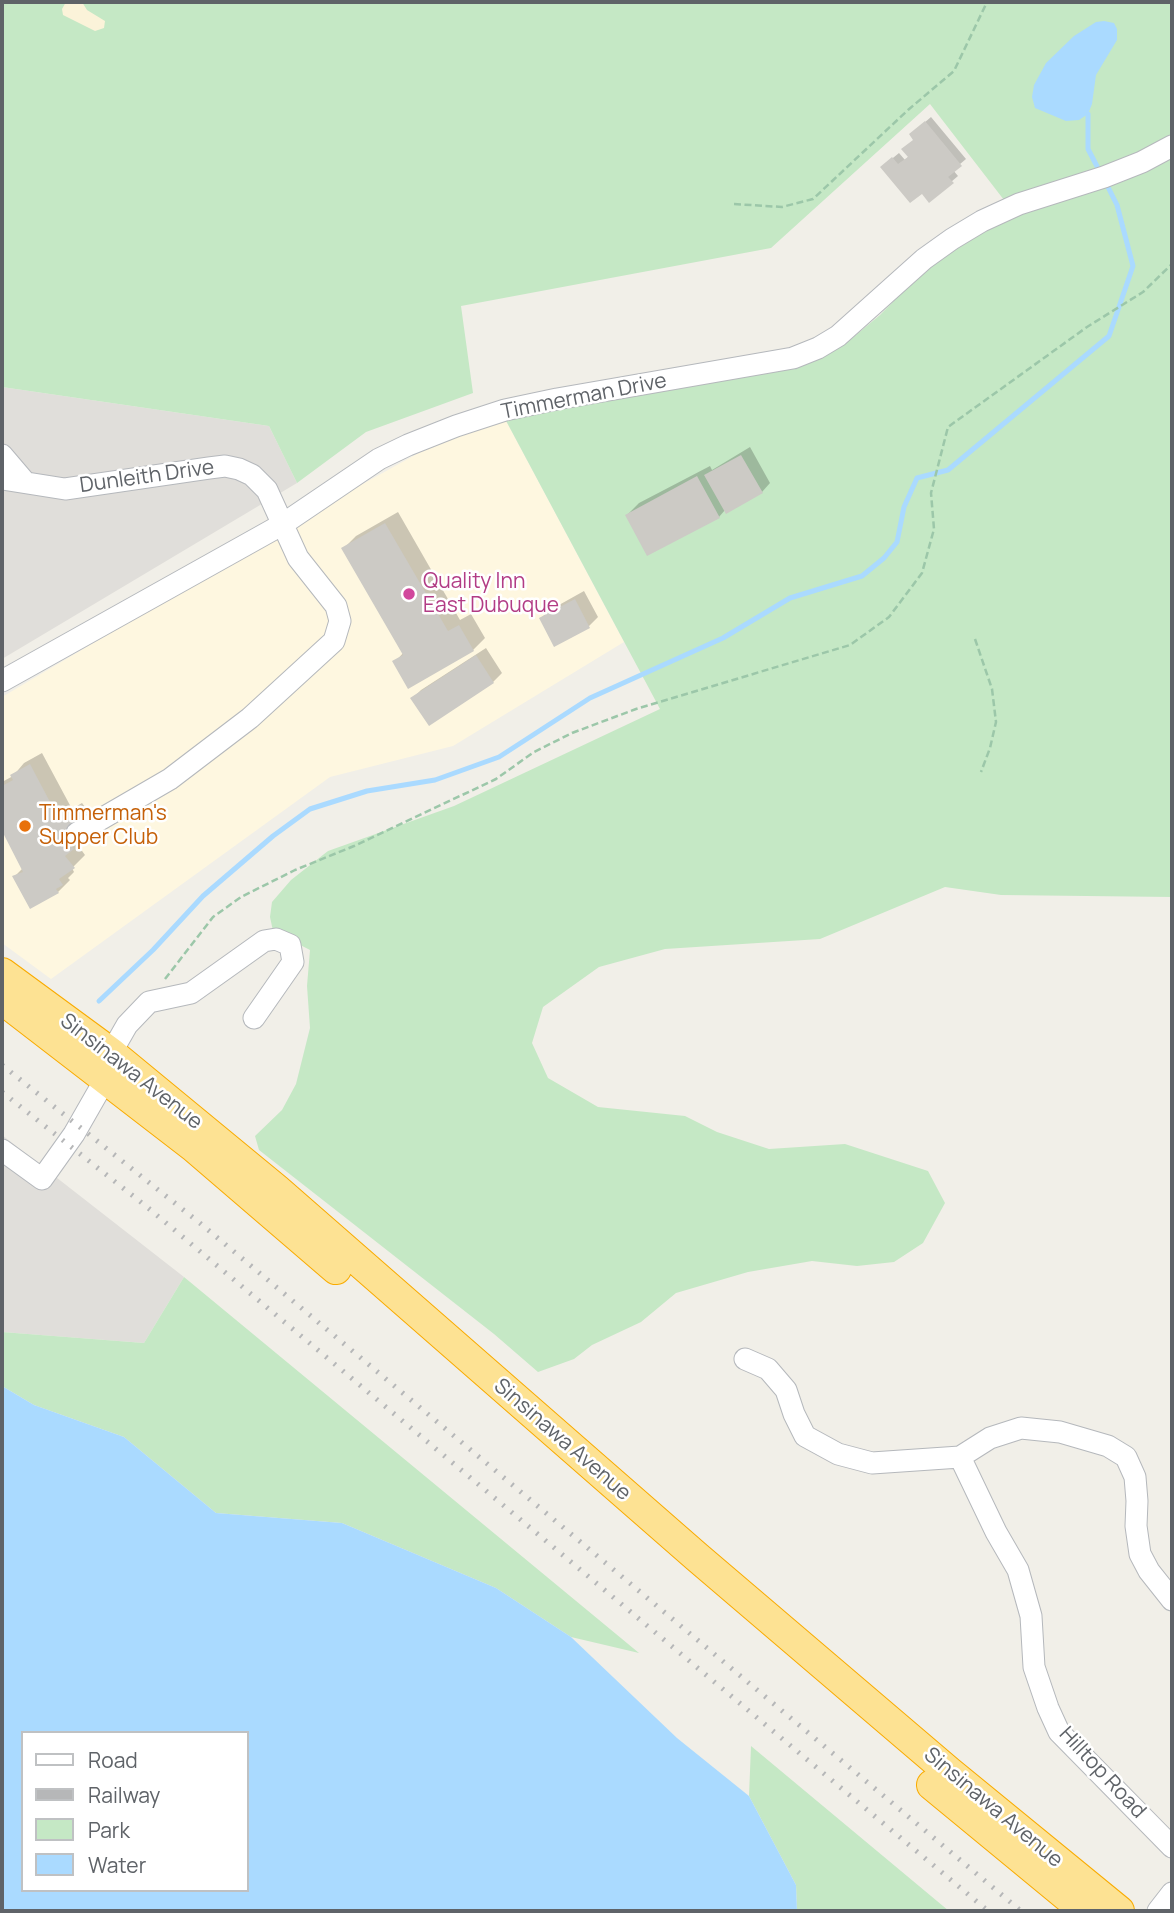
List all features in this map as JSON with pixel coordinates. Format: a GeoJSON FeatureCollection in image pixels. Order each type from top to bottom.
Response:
{"type":"FeatureCollection","features":[{"type":"Feature","properties":{"kind":"highway","name":"Sinsinawa Avenue"},"geometry":{"type":"LineString","coordinates":[[2,973],[685,1575],[1085,1911]]}},
{"type":"Feature","properties":{"kind":"highway","name":"Sinsinawa Avenue"},"geometry":{"type":"LineString","coordinates":[[2,999],[109,1066],[276,1189],[584,1460],[896,1727],[1119,1911]]}},
{"type":"Feature","properties":{"kind":"street","name":"Timmerman Drive"},"geometry":{"type":"LineString","coordinates":[[2,681],[283,524],[379,459],[456,426],[505,410],[783,360],[818,348],[838,336],[924,259],[982,221],[1018,204],[1104,177],[1172,146]]}},
{"type":"Feature","properties":{"kind":"street"},"geometry":{"type":"LineString","coordinates":[[2,455],[25,482]]}},
{"type":"Feature","properties":{"kind":"street","name":"Dunleith Drive"},"geometry":{"type":"LineString","coordinates":[[2,479],[65,489],[225,466],[246,472],[264,485],[298,558],[336,606],[340,621],[334,642],[250,718],[170,779],[77,834]]}},
{"type":"Feature","properties":{"kind":"street"},"geometry":{"type":"LineString","coordinates":[[2,1150],[42,1179],[79,1126],[127,1025],[149,1002],[191,993],[264,942],[276,939],[290,945],[293,962],[254,1018]]}},
{"type":"Feature","properties":{"kind":"street"},"geometry":{"type":"LineString","coordinates":[[745,1359],[768,1369],[786,1390],[805,1436],[838,1454],[872,1462],[960,1457],[990,1438],[1021,1429],[1060,1432],[1108,1446],[1126,1457],[1135,1477],[1136,1526],[1140,1554],[1149,1571],[1172,1600]]}},
{"type":"Feature","properties":{"kind":"street","name":"Hilltop Road"},"geometry":{"type":"LineString","coordinates":[[960,1457],[996,1532],[1018,1570],[1031,1616],[1034,1668],[1059,1731],[1172,1847]]}},
{"type":"Feature","properties":{"kind":"street"},"geometry":{"type":"LineString","coordinates":[[1158,1911],[1172,1893]]}},
{"type":"Feature","properties":{"kind":"path"},"geometry":{"type":"LineString","coordinates":[[734,204],[782,207],[813,199],[954,71],[987,2]]}},
{"type":"Feature","properties":{"kind":"path"},"geometry":{"type":"LineString","coordinates":[[149,1002],[213,916],[241,897],[496,779],[534,752],[572,733],[697,690],[850,645],[860,638],[889,617],[922,573],[934,529],[931,494],[948,427],[1087,327],[1143,292],[1172,264]]}},
{"type":"Feature","properties":{"kind":"path"},"geometry":{"type":"LineString","coordinates":[[975,639],[992,689],[996,722],[981,772]]}},
{"type":"Feature","properties":{"kind":"shaded area"},"geometry":{"type":"Polygon","coordinates":[[[2,387],[269,426],[297,483],[2,659],[2,387]]]}},
{"type":"Feature","properties":{"kind":"shaded area"},"geometry":{"type":"Polygon","coordinates":[[[504,417],[624,642],[453,746],[330,777],[51,979],[2,943],[2,697],[359,486],[426,449],[504,417]]]}},
{"type":"Feature","properties":{"kind":"shaded area"},"geometry":{"type":"Polygon","coordinates":[[[2,1135],[184,1277],[144,1343],[2,1332],[2,1135]]]}},
{"type":"Feature","properties":{"kind":"green space"},"geometry":{"type":"Polygon","coordinates":[[[2,2],[1172,2],[1172,897],[1001,895],[945,887],[820,939],[665,949],[599,967],[543,1007],[532,1043],[548,1078],[598,1107],[685,1116],[717,1132],[769,1149],[845,1144],[928,1171],[945,1203],[923,1243],[894,1262],[857,1266],[812,1261],[748,1272],[676,1293],[641,1322],[592,1345],[574,1359],[538,1372],[494,1334],[259,1150],[255,1136],[282,1110],[296,1084],[310,1028],[307,986],[310,950],[273,931],[270,917],[272,902],[291,880],[328,851],[454,806],[660,709],[504,417],[816,357],[851,339],[880,315],[928,266],[1014,213],[930,104],[771,248],[461,306],[473,393],[366,432],[297,483],[269,426],[2,387],[2,2]]]}},
{"type":"Feature","properties":{"kind":"green space"},"geometry":{"type":"Polygon","coordinates":[[[184,1277],[639,1653],[571,1637],[496,1588],[342,1523],[216,1513],[124,1437],[34,1405],[2,1386],[2,1332],[144,1343],[184,1277]]]}},
{"type":"Feature","properties":{"kind":"green space"},"geometry":{"type":"Polygon","coordinates":[[[751,1746],[949,1911],[797,1911],[796,1885],[749,1796],[751,1746]]]}},
{"type":"Feature","properties":{"kind":"sand"},"geometry":{"type":"Polygon","coordinates":[[[66,2],[82,2],[87,10],[105,21],[104,28],[95,31],[63,15],[62,9],[66,2]]]}},
{"type":"Feature","properties":{"kind":"water"},"geometry":{"type":"Polygon","coordinates":[[[1096,22],[1114,23],[1117,40],[1096,75],[1088,114],[1079,120],[1066,121],[1035,108],[1032,97],[1034,85],[1046,63],[1074,36],[1096,22]]]}},
{"type":"Feature","properties":{"kind":"water"},"geometry":{"type":"Polygon","coordinates":[[[2,1386],[34,1405],[124,1437],[216,1513],[342,1523],[496,1588],[571,1637],[677,1738],[749,1796],[796,1885],[797,1911],[2,1911],[2,1386]]]}},
{"type":"Feature","properties":{"kind":"building"},"geometry":{"type":"Polygon","coordinates":[[[925,121],[962,166],[948,177],[954,183],[929,203],[922,194],[910,203],[880,167],[892,157],[898,164],[908,157],[901,149],[913,140],[909,134],[925,121]]]}},
{"type":"Feature","properties":{"kind":"building"},"geometry":{"type":"Polygon","coordinates":[[[741,455],[763,493],[726,514],[704,475],[741,455]]]}},
{"type":"Feature","properties":{"kind":"building"},"geometry":{"type":"Polygon","coordinates":[[[697,476],[720,518],[647,556],[625,515],[697,476]]]}},
{"type":"Feature","properties":{"kind":"building"},"geometry":{"type":"Polygon","coordinates":[[[385,523],[448,631],[459,625],[474,651],[408,689],[392,661],[403,655],[341,548],[385,523]]]}},
{"type":"Feature","properties":{"kind":"building"},"geometry":{"type":"Polygon","coordinates":[[[575,599],[590,628],[554,647],[539,618],[575,599]]]}},
{"type":"Feature","properties":{"kind":"building"},"geometry":{"type":"Polygon","coordinates":[[[476,655],[494,683],[429,726],[410,698],[476,655]]]}},
{"type":"Feature","properties":{"kind":"building"},"geometry":{"type":"Polygon","coordinates":[[[30,764],[59,819],[70,814],[77,825],[63,835],[74,849],[65,856],[75,868],[59,879],[63,885],[56,889],[59,893],[30,909],[12,876],[23,872],[2,831],[2,786],[13,780],[10,775],[30,764]]]}},
{"type":"Feature","properties":{"kind":"waterway"},"geometry":{"type":"LineString","coordinates":[[1088,114],[1088,149],[1100,172]]}},
{"type":"Feature","properties":{"kind":"waterway"},"geometry":{"type":"LineString","coordinates":[[99,1001],[153,950],[203,896],[273,836],[310,809],[367,791],[435,780],[499,757],[590,698],[723,638],[790,598],[862,576],[884,558],[897,542],[904,507],[917,478],[948,470],[1109,336],[1133,266],[1117,205],[1106,183]]}},
{"type":"Feature","properties":{"kind":"railway"},"geometry":{"type":"LineString","coordinates":[[2,1065],[201,1224],[1021,1911]]}},
{"type":"Feature","properties":{"kind":"railway"},"geometry":{"type":"LineString","coordinates":[[2,1092],[147,1207],[988,1911]]}},
{"type":"Feature","properties":{"kind":"place","name":"Quality Inn East Dubuque"},"geometry":{"type":"Point","coordinates":[409,594]}},
{"type":"Feature","properties":{"kind":"place","name":"Timmerman's Supper Club"},"geometry":{"type":"Point","coordinates":[25,826]}}]}
